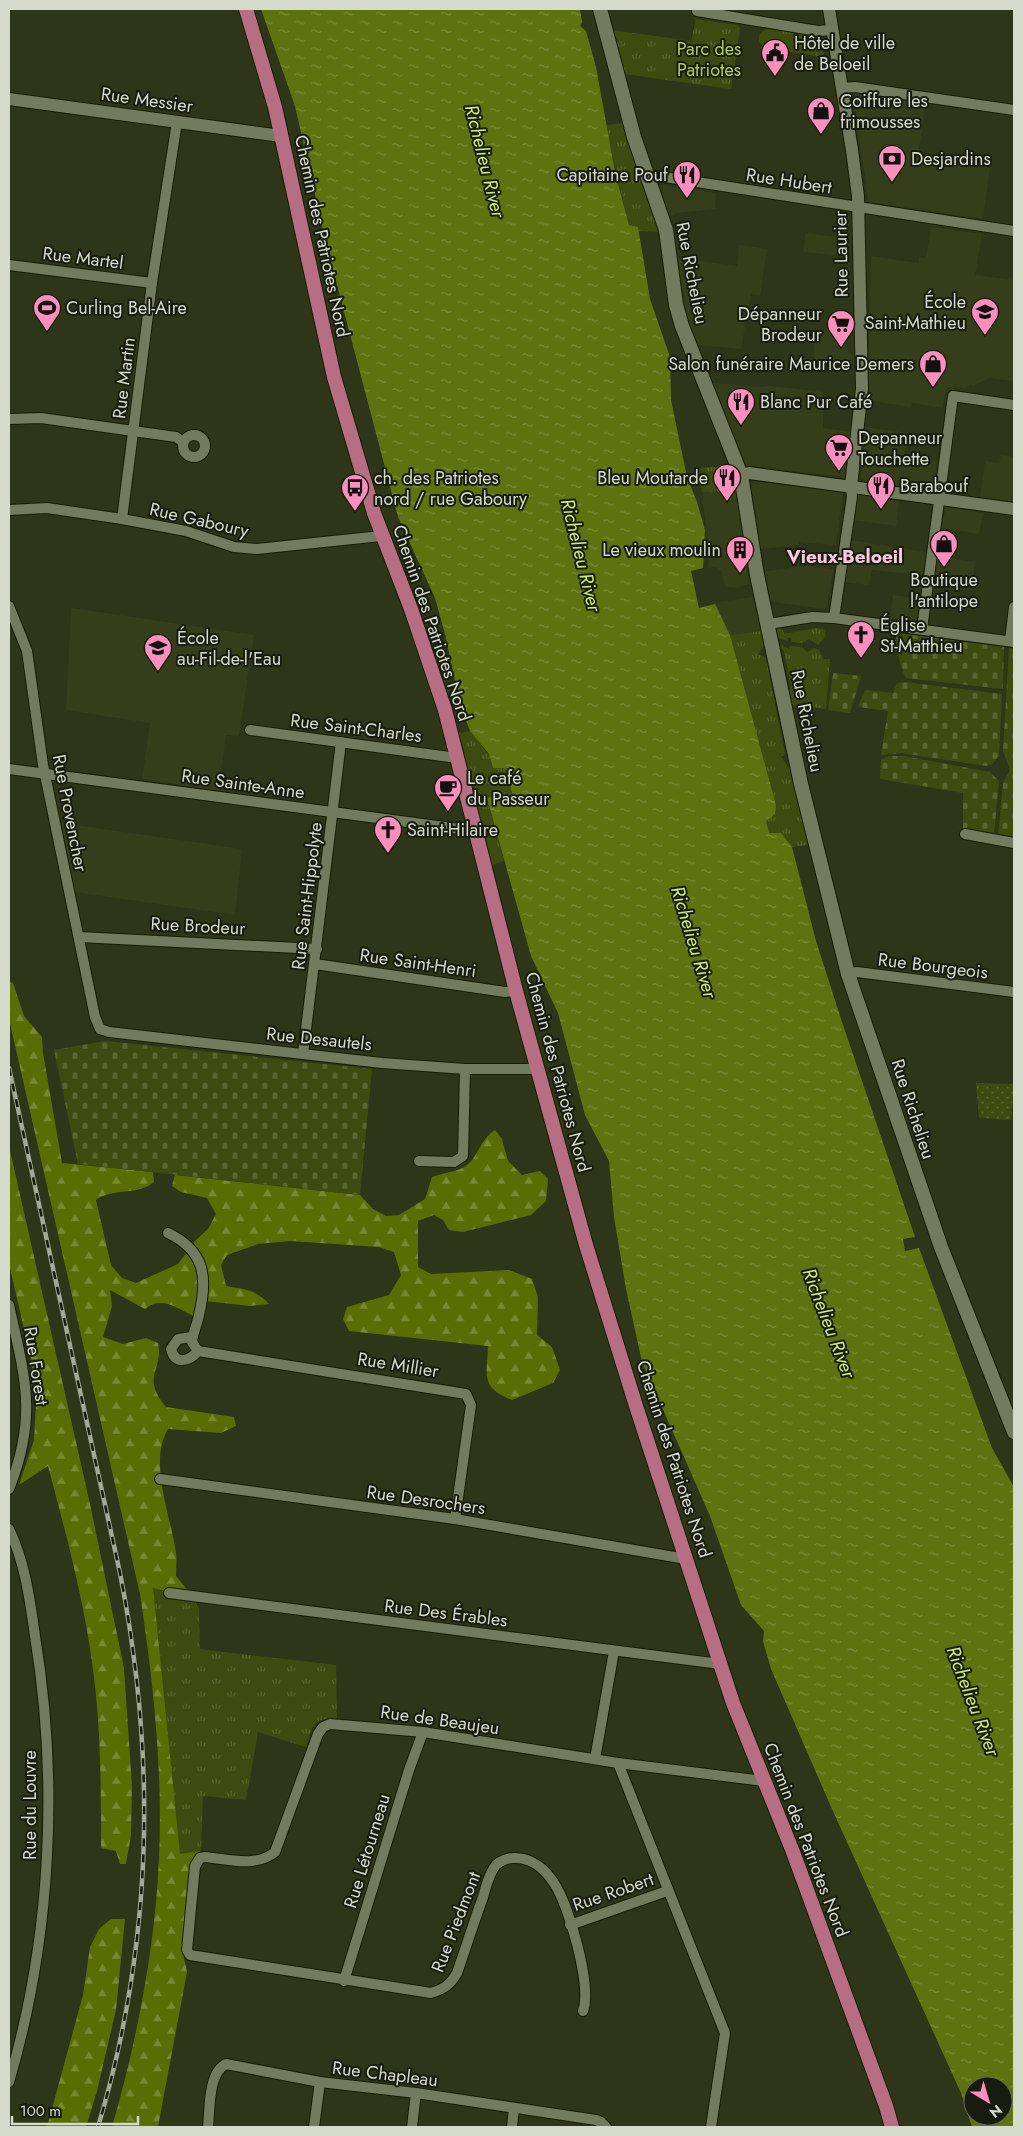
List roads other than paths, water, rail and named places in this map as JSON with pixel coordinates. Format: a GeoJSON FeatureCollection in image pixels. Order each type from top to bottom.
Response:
{"type":"FeatureCollection","features":[{"type":"Feature","properties":{"kind":"main road","name":"Chemin des Patriotes Nord"},"geometry":{"type":"LineString","coordinates":[[246,9],[266,74],[281,136],[334,377],[381,536],[414,618],[445,710],[473,827],[516,991],[586,1245],[733,1703],[886,2106],[892,2127]]}},
{"type":"Feature","properties":{"kind":"main road","name":"Rue Richelieu"},"geometry":{"type":"LineString","coordinates":[[600,9],[626,111],[667,236],[675,298],[682,326],[741,475],[757,575],[769,624],[801,784],[848,974],[941,1247],[1014,1432]]}},
{"type":"Feature","properties":{"kind":"street","name":"Rue Laurier"},"geometry":{"type":"LineString","coordinates":[[829,9],[853,157],[858,208],[862,396],[851,486],[852,497],[834,618]]}},
{"type":"Feature","properties":{"kind":"street"},"geometry":{"type":"LineString","coordinates":[[697,10],[818,31],[832,30]]}},
{"type":"Feature","properties":{"kind":"street"},"geometry":{"type":"LineString","coordinates":[[842,88],[855,87],[1014,110]]}},
{"type":"Feature","properties":{"kind":"street","name":"Rue Messier"},"geometry":{"type":"LineString","coordinates":[[9,98],[281,136]]}},
{"type":"Feature","properties":{"kind":"street","name":"Rue Martin"},"geometry":{"type":"LineString","coordinates":[[122,519],[152,283],[177,122]]}},
{"type":"Feature","properties":{"kind":"street","name":"Rue Hubert"},"geometry":{"type":"LineString","coordinates":[[649,179],[658,176],[1014,231]]}},
{"type":"Feature","properties":{"kind":"street","name":"Rue Martel"},"geometry":{"type":"LineString","coordinates":[[9,265],[152,283]]}},
{"type":"Feature","properties":{"kind":"street"},"geometry":{"type":"LineString","coordinates":[[922,629],[953,396],[1014,405]]}},
{"type":"Feature","properties":{"kind":"street"},"geometry":{"type":"LineString","coordinates":[[9,419],[41,418],[176,437],[183,442]]}},
{"type":"Feature","properties":{"kind":"street"},"geometry":{"type":"LineString","coordinates":[[741,475],[749,473],[1014,509]]}},
{"type":"Feature","properties":{"kind":"street","name":"Rue Gaboury"},"geometry":{"type":"LineString","coordinates":[[9,510],[47,508],[122,519],[186,531],[244,549],[381,536]]}},
{"type":"Feature","properties":{"kind":"street","name":"Rue Provencher"},"geometry":{"type":"LineString","coordinates":[[9,606],[27,651],[45,774],[98,1027]]}},
{"type":"Feature","properties":{"kind":"street"},"geometry":{"type":"LineString","coordinates":[[769,624],[812,617],[834,618],[1012,642],[1014,608]]}},
{"type":"Feature","properties":{"kind":"street","name":"Rue Saint-Charles"},"geometry":{"type":"LineString","coordinates":[[250,730],[458,758]]}},
{"type":"Feature","properties":{"kind":"street","name":"Rue Saint-Hippolyte"},"geometry":{"type":"LineString","coordinates":[[303,1054],[341,742]]}},
{"type":"Feature","properties":{"kind":"street","name":"Rue Sainte-Anne"},"geometry":{"type":"LineString","coordinates":[[9,769],[460,829],[473,827]]}},
{"type":"Feature","properties":{"kind":"street"},"geometry":{"type":"LineString","coordinates":[[965,834],[1014,843]]}},
{"type":"Feature","properties":{"kind":"street","name":"Rue Brodeur"},"geometry":{"type":"LineString","coordinates":[[78,937],[316,950]]}},
{"type":"Feature","properties":{"kind":"street","name":"Rue Saint-Henri"},"geometry":{"type":"LineString","coordinates":[[315,964],[505,992],[516,991]]}},
{"type":"Feature","properties":{"kind":"street","name":"Rue Bourgeois"},"geometry":{"type":"LineString","coordinates":[[848,974],[857,972],[1014,992]]}},
{"type":"Feature","properties":{"kind":"street","name":"Rue Desautels"},"geometry":{"type":"LineString","coordinates":[[98,1027],[109,1032],[303,1054],[465,1069],[538,1069]]}},
{"type":"Feature","properties":{"kind":"street"},"geometry":{"type":"LineString","coordinates":[[419,1161],[454,1162],[464,1156],[465,1069]]}},
{"type":"Feature","properties":{"kind":"street"},"geometry":{"type":"LineString","coordinates":[[168,1233],[185,1241],[194,1252],[204,1278],[202,1301],[192,1337],[192,1342],[198,1351],[190,1359],[178,1360],[172,1355],[171,1349],[178,1339],[192,1337]]}},
{"type":"Feature","properties":{"kind":"street","name":"Rue Forest"},"geometry":{"type":"LineString","coordinates":[[9,1305],[24,1375],[27,1405],[23,1448],[9,1490]]}},
{"type":"Feature","properties":{"kind":"street","name":"Rue Millier"},"geometry":{"type":"LineString","coordinates":[[198,1351],[466,1394],[471,1405],[455,1519]]}},
{"type":"Feature","properties":{"kind":"street","name":"Rue Desrochers"},"geometry":{"type":"LineString","coordinates":[[160,1479],[455,1519],[686,1559]]}},
{"type":"Feature","properties":{"kind":"street","name":"Rue du Louvre"},"geometry":{"type":"LineString","coordinates":[[9,1529],[26,1586],[39,1658],[46,1734],[48,1807],[45,1878],[39,1938],[27,2006],[9,2082]]}},
{"type":"Feature","properties":{"kind":"street","name":"Rue Des Érables"},"geometry":{"type":"LineString","coordinates":[[168,1593],[720,1664]]}},
{"type":"Feature","properties":{"kind":"street"},"geometry":{"type":"LineString","coordinates":[[595,1759],[614,1651]]}},
{"type":"Feature","properties":{"kind":"street","name":"Rue de Beaujeu"},"geometry":{"type":"LineString","coordinates":[[187,1950],[195,1866],[200,1858],[257,1862],[267,1859],[275,1852],[318,1734],[324,1727],[339,1724],[423,1732],[618,1763],[764,1781]]}},
{"type":"Feature","properties":{"kind":"street","name":"Rue Létourneau"},"geometry":{"type":"LineString","coordinates":[[344,1981],[409,1770],[423,1732]]}},
{"type":"Feature","properties":{"kind":"street"},"geometry":{"type":"LineString","coordinates":[[618,1763],[667,1891],[725,2033],[711,2127]]}},
{"type":"Feature","properties":{"kind":"street","name":"Rue Piedmont"},"geometry":{"type":"LineString","coordinates":[[187,1950],[196,1958],[431,1993],[444,1989],[450,1984],[457,1973],[496,1864],[508,1858],[520,1858],[532,1862],[546,1872],[560,1892],[584,1980],[586,2003],[583,2011]]}},
{"type":"Feature","properties":{"kind":"street","name":"Rue Robert"},"geometry":{"type":"LineString","coordinates":[[570,1925],[667,1891]]}},
{"type":"Feature","properties":{"kind":"street","name":"Rue Chapleau"},"geometry":{"type":"LineString","coordinates":[[208,2127],[215,2076],[220,2067],[226,2064],[320,2082],[416,2093],[596,2120],[606,2127]]}},
{"type":"Feature","properties":{"kind":"street"},"geometry":{"type":"LineString","coordinates":[[314,2127],[320,2082]]}},
{"type":"Feature","properties":{"kind":"street"},"geometry":{"type":"LineString","coordinates":[[412,2127],[416,2093]]}},
{"type":"Feature","properties":{"kind":"street"},"geometry":{"type":"LineString","coordinates":[[512,2127],[514,2108]]}},
{"type":"Feature","properties":{"kind":"water","name":"Richelieu River"},"geometry":{"type":"Polygon","coordinates":[[[261,9],[580,9],[582,22],[580,26],[586,31],[596,67],[615,172],[629,225],[638,227],[650,299],[670,357],[671,400],[687,477],[705,530],[703,568],[691,571],[699,608],[715,604],[730,635],[776,805],[775,814],[766,821],[769,833],[781,833],[792,847],[816,941],[915,1237],[903,1239],[905,1251],[919,1248],[992,1448],[1014,1487],[1014,2127],[972,2127],[1013,2126],[1013,2076],[963,2076],[963,2099],[771,1669],[763,1641],[764,1631],[741,1605],[710,1516],[642,1362],[626,1289],[614,1217],[609,1161],[585,1115],[558,1013],[531,956],[487,798],[512,794],[506,768],[493,768],[489,754],[470,731],[460,704],[435,598],[398,517],[326,243],[295,106],[261,9]]]}},
{"type":"Feature","properties":{"kind":"railway"},"geometry":{"type":"LineString","coordinates":[[9,1068],[120,1573],[132,1643],[140,1713],[144,1782],[144,1852],[139,1920],[130,1989],[116,2058],[98,2127]]}},
{"type":"Feature","properties":{"kind":"place","name":"Hôtel de ville de Beloeil"},"geometry":{"type":"Point","coordinates":[775,77]}},
{"type":"Feature","properties":{"kind":"place","name":"Coiffure les frimousses"},"geometry":{"type":"Point","coordinates":[821,135]}},
{"type":"Feature","properties":{"kind":"place","name":"Desjardins"},"geometry":{"type":"Point","coordinates":[892,183]}},
{"type":"Feature","properties":{"kind":"place","name":"Capitaine Pouf"},"geometry":{"type":"Point","coordinates":[687,199]}},
{"type":"Feature","properties":{"kind":"place","name":"Curling Bel-Aire"},"geometry":{"type":"Point","coordinates":[47,332]}},
{"type":"Feature","properties":{"kind":"place","name":"École Saint-Mathieu"},"geometry":{"type":"Point","coordinates":[985,336]}},
{"type":"Feature","properties":{"kind":"place","name":"Dépanneur Brodeur"},"geometry":{"type":"Point","coordinates":[841,348]}},
{"type":"Feature","properties":{"kind":"place","name":"Salon funéraire Maurice Demers"},"geometry":{"type":"Point","coordinates":[933,388]}},
{"type":"Feature","properties":{"kind":"place","name":"Blanc Pur Café"},"geometry":{"type":"Point","coordinates":[741,426]}},
{"type":"Feature","properties":{"kind":"place","name":"Depanneur Touchette"},"geometry":{"type":"Point","coordinates":[839,472]}},
{"type":"Feature","properties":{"kind":"place","name":"Bleu Moutarde"},"geometry":{"type":"Point","coordinates":[727,502]}},
{"type":"Feature","properties":{"kind":"place","name":"Barabouf"},"geometry":{"type":"Point","coordinates":[881,510]}},
{"type":"Feature","properties":{"kind":"place","name":"ch. des Patriotes nord / rue Gaboury"},"geometry":{"type":"Point","coordinates":[355,512]}},
{"type":"Feature","properties":{"kind":"place","name":"Boutique l'antilope"},"geometry":{"type":"Point","coordinates":[944,568]}},
{"type":"Feature","properties":{"kind":"place","name":"Le vieux moulin"},"geometry":{"type":"Point","coordinates":[740,574]}},
{"type":"Feature","properties":{"kind":"place","name":"Église St-Matthieu"},"geometry":{"type":"Point","coordinates":[861,659]}},
{"type":"Feature","properties":{"kind":"place","name":"École au-Fil-de-l'Eau"},"geometry":{"type":"Point","coordinates":[158,672]}},
{"type":"Feature","properties":{"kind":"place","name":"Le café du Passeur"},"geometry":{"type":"Point","coordinates":[448,812]}},
{"type":"Feature","properties":{"kind":"place","name":"Saint-Hilaire"},"geometry":{"type":"Point","coordinates":[388,854]}},
{"type":"Feature","properties":{"kind":"district","name":"Vieux-Beloeil"},"geometry":{"type":"Point","coordinates":[845,556]}},
{"type":"Feature","properties":{"kind":"park label","name":"Parc des Patriotes"},"geometry":{"type":"Point","coordinates":[709,59]}}]}
